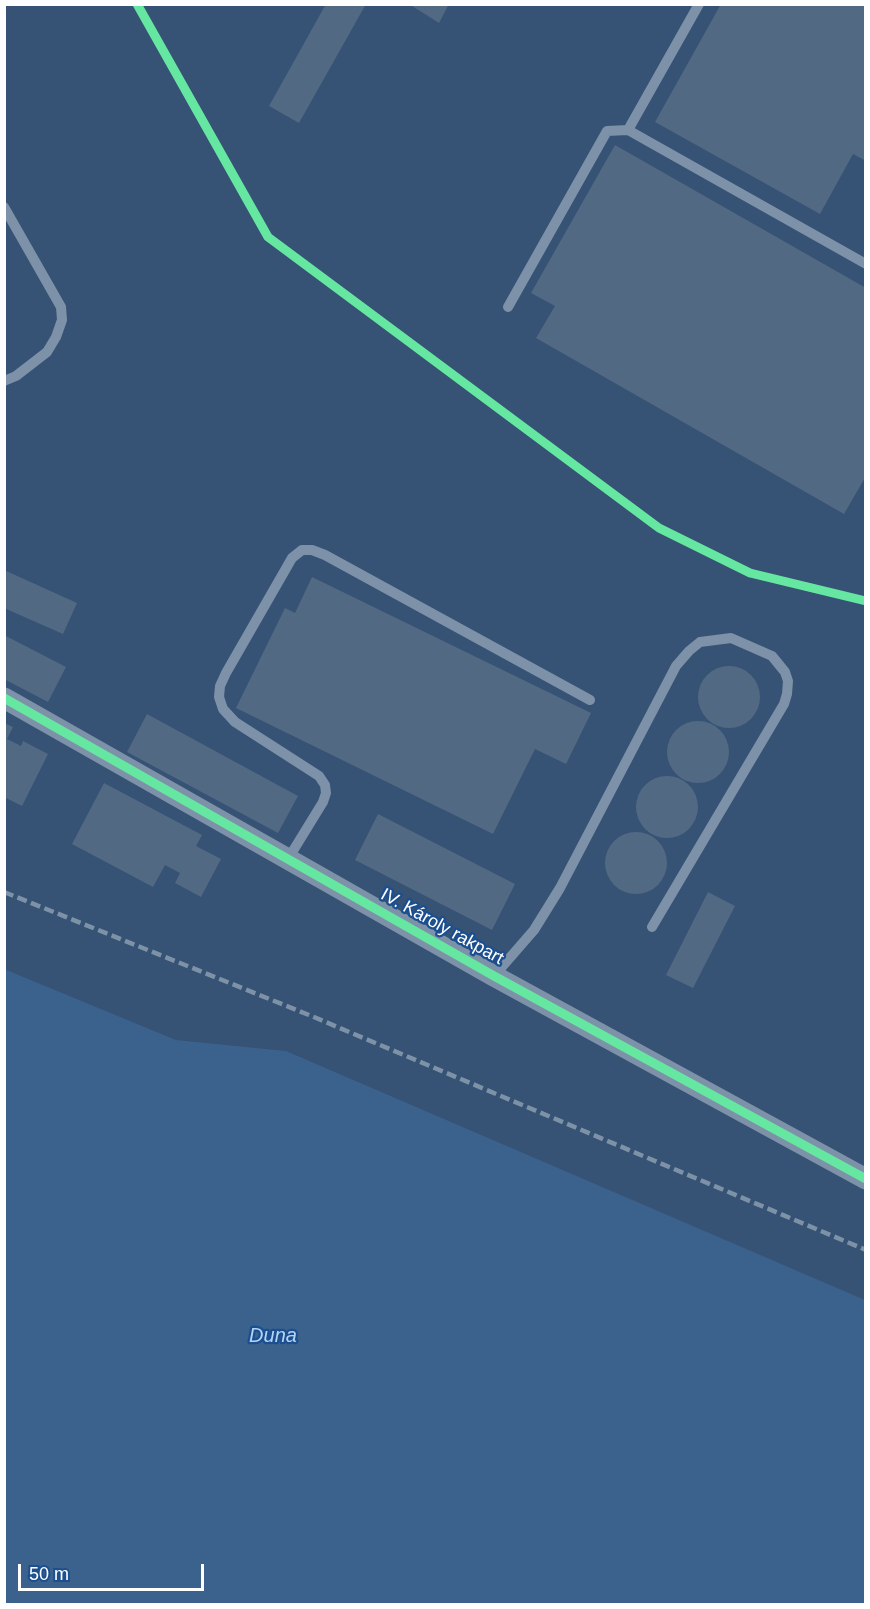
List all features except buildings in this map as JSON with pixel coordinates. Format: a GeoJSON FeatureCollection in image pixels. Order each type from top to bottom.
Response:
{"type":"FeatureCollection","features":[{"type":"Feature","properties":{"kind":"street","name":"IV. Károly rakpart"},"geometry":{"type":"LineString","coordinates":[[4,698],[494,976],[866,1179]]}},
{"type":"Feature","properties":{"kind":"lane"},"geometry":{"type":"LineString","coordinates":[[628,130],[699,4]]}},
{"type":"Feature","properties":{"kind":"lane"},"geometry":{"type":"LineString","coordinates":[[508,307],[607,131],[628,130],[866,264]]}},
{"type":"Feature","properties":{"kind":"lane"},"geometry":{"type":"LineString","coordinates":[[4,207],[61,308],[62,320],[48,352],[16,376],[4,381]]}},
{"type":"Feature","properties":{"kind":"lane"},"geometry":{"type":"LineString","coordinates":[[288,859],[323,802],[326,793],[325,785],[319,776],[235,722],[223,710],[219,697],[220,686],[226,672],[292,558],[302,550],[312,550],[325,555],[590,700]]}},
{"type":"Feature","properties":{"kind":"lane"},"geometry":{"type":"LineString","coordinates":[[494,976],[534,930],[560,888],[676,666],[700,642],[731,638],[772,656],[785,672],[788,681],[787,694],[784,704],[652,927]]}},
{"type":"Feature","properties":{"kind":"water","name":"Duna"},"geometry":{"type":"Polygon","coordinates":[[[4,969],[176,1040],[286,1051],[865,1300],[865,1604],[5,1604],[4,969]]]}},
{"type":"Feature","properties":{"kind":"railway"},"geometry":{"type":"LineString","coordinates":[[4,892],[309,1015],[866,1250]]}},
{"type":"Feature","properties":{"kind":"cycle path"},"geometry":{"type":"LineString","coordinates":[[137,4],[268,237],[659,528],[750,573],[866,601]]}},
{"type":"Feature","properties":{"kind":"cycle path"},"geometry":{"type":"LineString","coordinates":[[4,698],[494,976],[866,1179]]}}]}
